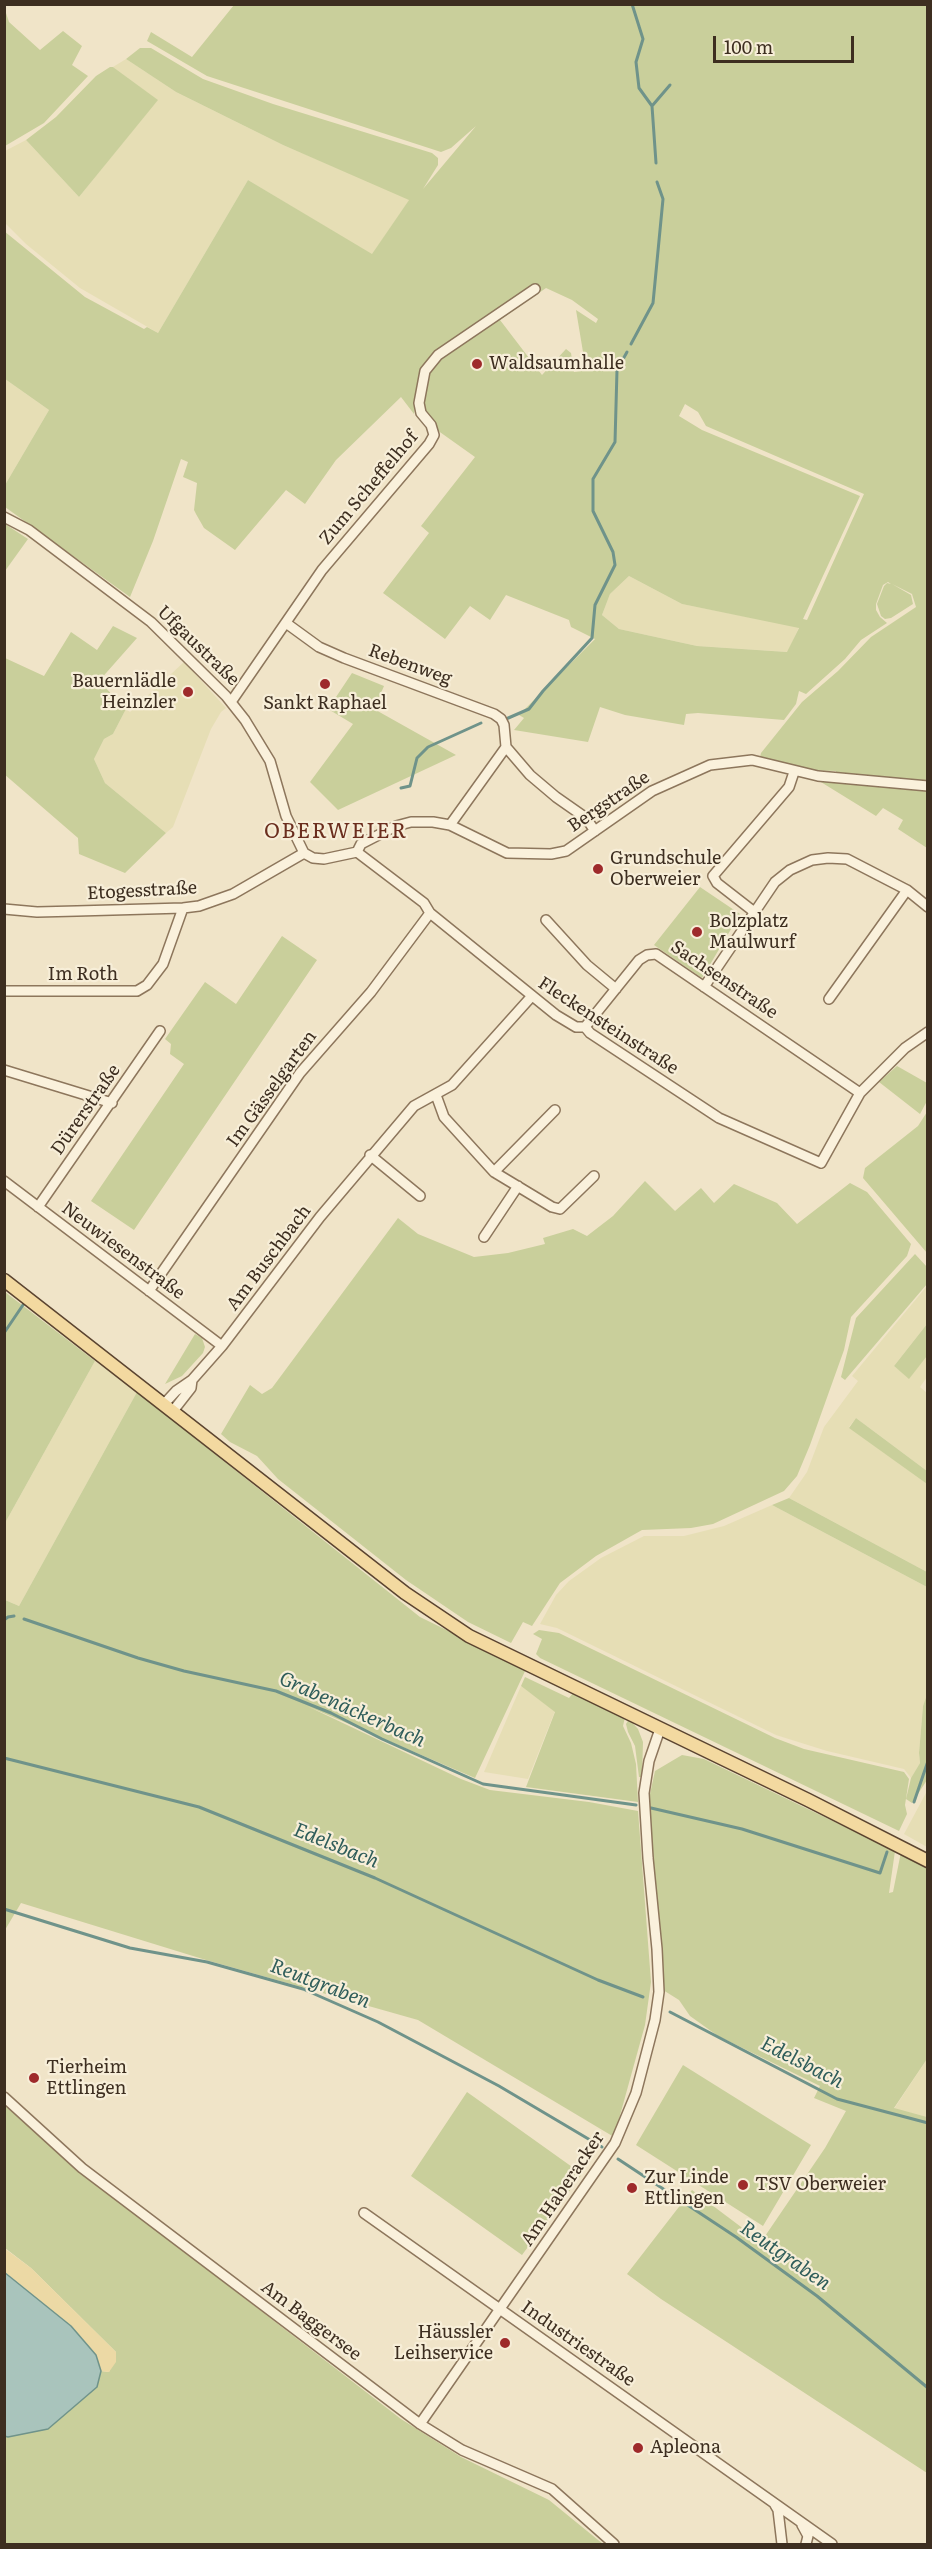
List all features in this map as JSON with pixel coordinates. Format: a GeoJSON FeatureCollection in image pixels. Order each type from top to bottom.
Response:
{"type":"FeatureCollection","features":[{"type":"Feature","properties":{"kind":"main road"},"geometry":{"type":"LineString","coordinates":[[4,1280],[426,1608],[469,1636],[927,1861]]}},
{"type":"Feature","properties":{"kind":"street","name":"Zum Scheffelhof"},"geometry":{"type":"LineString","coordinates":[[231,702],[322,570],[429,444],[434,435],[431,425],[421,413],[419,403],[425,371],[438,355],[536,289]]}},
{"type":"Feature","properties":{"kind":"street","name":"Ufgaustraße"},"geometry":{"type":"LineString","coordinates":[[4,517],[29,530],[151,622],[190,658],[231,702],[270,761],[286,816],[304,853]]}},
{"type":"Feature","properties":{"kind":"street","name":"Rebenweg"},"geometry":{"type":"LineString","coordinates":[[286,623],[328,651],[385,675],[494,714],[501,719],[504,725],[506,747],[530,776],[586,818],[595,831]]}},
{"type":"Feature","properties":{"kind":"street"},"geometry":{"type":"LineString","coordinates":[[450,825],[506,747]]}},
{"type":"Feature","properties":{"kind":"street","name":"Bergstraße"},"geometry":{"type":"LineString","coordinates":[[357,852],[361,844],[396,826],[411,822],[450,825],[507,853],[519,855],[566,851],[652,790],[710,765],[752,760],[795,772],[927,786]]}},
{"type":"Feature","properties":{"kind":"street"},"geometry":{"type":"LineString","coordinates":[[753,912],[717,883],[713,876],[789,787],[795,772]]}},
{"type":"Feature","properties":{"kind":"street"},"geometry":{"type":"LineString","coordinates":[[304,853],[313,858],[324,859],[357,852]]}},
{"type":"Feature","properties":{"kind":"street","name":"Fleckensteinstraße"},"geometry":{"type":"LineString","coordinates":[[357,852],[424,903],[430,913],[531,997],[576,1027],[585,1027],[600,1040],[719,1118],[821,1163],[860,1093]]}},
{"type":"Feature","properties":{"kind":"street","name":"Etogesstraße"},"geometry":{"type":"LineString","coordinates":[[4,909],[37,912],[183,908],[227,897],[304,853]]}},
{"type":"Feature","properties":{"kind":"street"},"geometry":{"type":"LineString","coordinates":[[704,987],[775,882],[790,870],[812,860],[847,859],[907,890],[927,907]]}},
{"type":"Feature","properties":{"kind":"street"},"geometry":{"type":"LineString","coordinates":[[829,999],[907,890]]}},
{"type":"Feature","properties":{"kind":"street","name":"Im Roth"},"geometry":{"type":"LineString","coordinates":[[4,991],[137,991],[147,985],[163,964],[183,908]]}},
{"type":"Feature","properties":{"kind":"street","name":"Im Gässelgarten"},"geometry":{"type":"LineString","coordinates":[[148,1291],[300,1074],[370,992],[430,913]]}},
{"type":"Feature","properties":{"kind":"street"},"geometry":{"type":"LineString","coordinates":[[546,920],[587,965],[616,989]]}},
{"type":"Feature","properties":{"kind":"street","name":"Sachsenstraße"},"geometry":{"type":"LineString","coordinates":[[585,1027],[639,960],[647,955],[656,954],[860,1093]]}},
{"type":"Feature","properties":{"kind":"street","name":"Am Buschbach"},"geometry":{"type":"LineString","coordinates":[[168,1408],[191,1388],[192,1380],[222,1347],[320,1216],[370,1155],[414,1106],[452,1085],[531,997]]}},
{"type":"Feature","properties":{"kind":"street","name":"Dürerstraße"},"geometry":{"type":"LineString","coordinates":[[38,1207],[160,1031]]}},
{"type":"Feature","properties":{"kind":"street"},"geometry":{"type":"LineString","coordinates":[[860,1093],[905,1048],[927,1032]]}},
{"type":"Feature","properties":{"kind":"street"},"geometry":{"type":"LineString","coordinates":[[4,1071],[112,1103]]}},
{"type":"Feature","properties":{"kind":"street"},"geometry":{"type":"LineString","coordinates":[[436,1095],[444,1117],[494,1172],[552,1208],[560,1209],[594,1176]]}},
{"type":"Feature","properties":{"kind":"street"},"geometry":{"type":"LineString","coordinates":[[494,1172],[555,1110]]}},
{"type":"Feature","properties":{"kind":"street"},"geometry":{"type":"LineString","coordinates":[[370,1155],[420,1196]]}},
{"type":"Feature","properties":{"kind":"street","name":"Neuwiesenstraße"},"geometry":{"type":"LineString","coordinates":[[4,1181],[222,1347]]}},
{"type":"Feature","properties":{"kind":"street"},"geometry":{"type":"LineString","coordinates":[[484,1237],[518,1186]]}},
{"type":"Feature","properties":{"kind":"street","name":"Am Haberacker"},"geometry":{"type":"LineString","coordinates":[[420,2424],[615,2143],[629,2112],[655,2020],[659,1969],[648,1858],[645,1793],[649,1761],[660,1729]]}},
{"type":"Feature","properties":{"kind":"street","name":"Am Baggersee"},"geometry":{"type":"LineString","coordinates":[[4,2097],[82,2168],[420,2424],[462,2450],[552,2489],[614,2544]]}},
{"type":"Feature","properties":{"kind":"street","name":"Industriestraße"},"geometry":{"type":"LineString","coordinates":[[364,2213],[832,2544]]}},
{"type":"Feature","properties":{"kind":"street"},"geometry":{"type":"LineString","coordinates":[[774,2503],[778,2510],[782,2544]]}},
{"type":"Feature","properties":{"kind":"street"},"geometry":{"type":"LineString","coordinates":[[799,2521],[808,2536],[806,2544]]}},
{"type":"Feature","properties":{"kind":"shaded area"},"geometry":{"type":"Polygon","coordinates":[[[126,59],[176,92],[283,145],[410,199],[372,255],[248,180],[158,333],[80,288],[26,244],[5,223],[5,151],[26,140],[79,197],[157,100],[113,67],[126,59]]]}},
{"type":"Feature","properties":{"kind":"shaded area"},"geometry":{"type":"Polygon","coordinates":[[[5,379],[49,410],[5,485],[5,379]]]}},
{"type":"Feature","properties":{"kind":"shaded area"},"geometry":{"type":"Polygon","coordinates":[[[629,576],[682,604],[799,627],[788,652],[697,646],[619,629],[602,615],[610,594],[629,576]]]}},
{"type":"Feature","properties":{"kind":"shaded area"},"geometry":{"type":"Polygon","coordinates":[[[184,662],[226,708],[211,729],[173,827],[166,833],[105,783],[94,759],[104,739],[113,734],[126,709],[130,712],[184,662]]]}},
{"type":"Feature","properties":{"kind":"shaded area"},"geometry":{"type":"Polygon","coordinates":[[[927,1286],[927,1324],[894,1366],[909,1378],[927,1356],[927,1377],[920,1387],[927,1393],[927,1471],[856,1418],[849,1427],[927,1484],[927,1572],[789,1498],[807,1472],[824,1427],[858,1381],[852,1376],[927,1286]]]}},
{"type":"Feature","properties":{"kind":"shaded area"},"geometry":{"type":"Polygon","coordinates":[[[95,1361],[137,1392],[19,1606],[5,1600],[5,1523],[95,1361]]]}},
{"type":"Feature","properties":{"kind":"shaded area"},"geometry":{"type":"Polygon","coordinates":[[[772,1505],[927,1587],[928,1695],[923,1706],[920,1763],[911,1778],[904,1769],[827,1751],[776,1735],[557,1628],[540,1624],[556,1595],[569,1581],[601,1558],[644,1536],[684,1536],[724,1526],[772,1505]]]}},
{"type":"Feature","properties":{"kind":"shaded area"},"geometry":{"type":"Polygon","coordinates":[[[521,1686],[555,1711],[528,1779],[484,1772],[521,1686]]]}},
{"type":"Feature","properties":{"kind":"shaded area"},"geometry":{"type":"Polygon","coordinates":[[[927,1791],[927,1847],[904,1834],[927,1791]]]}},
{"type":"Feature","properties":{"kind":"shaded area"},"geometry":{"type":"Polygon","coordinates":[[[927,2059],[927,2117],[894,2109],[927,2059]]]}},
{"type":"Feature","properties":{"kind":"green space"},"geometry":{"type":"Polygon","coordinates":[[[234,5],[927,5],[927,782],[836,773],[836,771],[801,770],[760,757],[802,702],[838,671],[871,637],[916,607],[912,594],[892,584],[911,595],[913,604],[891,618],[885,619],[881,616],[877,604],[884,586],[887,583],[891,584],[888,582],[883,585],[876,604],[880,617],[887,623],[861,640],[845,659],[806,694],[799,691],[796,704],[784,720],[698,713],[686,714],[684,725],[625,715],[600,707],[588,742],[514,730],[524,718],[519,715],[595,639],[571,627],[569,620],[506,595],[490,620],[470,606],[445,639],[383,593],[429,533],[421,526],[475,457],[437,430],[423,409],[421,371],[414,414],[401,397],[336,460],[305,504],[286,490],[235,550],[204,528],[194,510],[197,483],[183,477],[188,462],[181,459],[153,541],[130,597],[5,507],[5,485],[49,410],[5,379],[4,231],[85,297],[144,329],[147,327],[158,333],[248,180],[372,254],[409,200],[283,145],[176,92],[126,59],[140,48],[151,48],[203,79],[273,104],[432,153],[438,158],[438,165],[423,189],[476,126],[451,148],[441,152],[207,76],[147,41],[151,32],[192,57],[234,5]],[[546,288],[500,320],[542,375],[566,349],[571,353],[574,372],[586,370],[576,310],[596,323],[598,319],[572,300],[546,288]],[[685,404],[679,416],[702,430],[860,496],[803,619],[807,620],[864,494],[706,426],[698,412],[685,404]],[[629,576],[610,594],[602,615],[619,629],[697,646],[787,652],[799,628],[682,604],[629,576]]]}},
{"type":"Feature","properties":{"kind":"green space"},"geometry":{"type":"Polygon","coordinates":[[[4,7],[9,22],[40,50],[63,31],[82,46],[72,65],[88,76],[44,123],[5,146],[4,7]]]}},
{"type":"Feature","properties":{"kind":"green space"},"geometry":{"type":"Polygon","coordinates":[[[110,67],[158,100],[79,197],[26,140],[56,117],[96,76],[110,67]]]}},
{"type":"Feature","properties":{"kind":"green space"},"geometry":{"type":"Polygon","coordinates":[[[5,524],[28,539],[5,571],[5,524]]]}},
{"type":"Feature","properties":{"kind":"green space"},"geometry":{"type":"Polygon","coordinates":[[[113,626],[137,638],[99,681],[126,709],[113,734],[104,739],[94,759],[105,783],[166,833],[125,873],[79,854],[78,838],[4,774],[5,658],[44,676],[71,632],[97,650],[113,626]]]}},
{"type":"Feature","properties":{"kind":"green space"},"geometry":{"type":"Polygon","coordinates":[[[352,673],[384,686],[374,709],[456,755],[338,810],[310,782],[353,724],[328,709],[352,673]]]}},
{"type":"Feature","properties":{"kind":"green space"},"geometry":{"type":"Polygon","coordinates":[[[816,779],[927,789],[927,848],[898,829],[903,820],[883,808],[876,816],[816,779]]]}},
{"type":"Feature","properties":{"kind":"green space","name":"Bolzplatz Maulwurf"},"geometry":{"type":"Polygon","coordinates":[[[700,887],[740,914],[702,978],[654,945],[700,887]]]}},
{"type":"Feature","properties":{"kind":"green space"},"geometry":{"type":"Polygon","coordinates":[[[282,936],[317,960],[134,1230],[91,1201],[184,1064],[170,1054],[171,1044],[165,1039],[205,982],[236,1004],[282,936]]]}},
{"type":"Feature","properties":{"kind":"green space"},"geometry":{"type":"Polygon","coordinates":[[[897,1066],[927,1083],[927,1101],[920,1114],[879,1082],[897,1066]]]}},
{"type":"Feature","properties":{"kind":"green space"},"geometry":{"type":"Polygon","coordinates":[[[927,1112],[927,1253],[863,1178],[865,1168],[918,1126],[927,1112]]]}},
{"type":"Feature","properties":{"kind":"green space"},"geometry":{"type":"Polygon","coordinates":[[[645,1181],[675,1211],[701,1188],[714,1203],[734,1184],[777,1203],[797,1224],[850,1183],[867,1192],[911,1244],[907,1256],[851,1317],[844,1350],[810,1445],[797,1476],[784,1491],[713,1524],[691,1528],[642,1530],[596,1556],[560,1583],[532,1626],[523,1622],[511,1643],[468,1622],[406,1580],[278,1479],[257,1456],[230,1442],[221,1434],[250,1385],[262,1394],[272,1388],[398,1218],[418,1234],[474,1257],[508,1253],[545,1244],[543,1238],[573,1229],[587,1236],[613,1216],[645,1181]]]}},
{"type":"Feature","properties":{"kind":"green space"},"geometry":{"type":"Polygon","coordinates":[[[915,1254],[927,1267],[927,1284],[845,1380],[841,1377],[856,1318],[915,1254]]]}},
{"type":"Feature","properties":{"kind":"green space"},"geometry":{"type":"Polygon","coordinates":[[[5,1292],[95,1361],[5,1523],[5,1292]]]}},
{"type":"Feature","properties":{"kind":"green space"},"geometry":{"type":"Polygon","coordinates":[[[927,1324],[927,1356],[909,1379],[894,1366],[927,1324]]]}},
{"type":"Feature","properties":{"kind":"green space"},"geometry":{"type":"Polygon","coordinates":[[[195,1334],[202,1338],[205,1347],[203,1353],[182,1376],[165,1384],[195,1334]]]}},
{"type":"Feature","properties":{"kind":"green space"},"geometry":{"type":"Polygon","coordinates":[[[137,1392],[420,1617],[526,1669],[475,1778],[307,1706],[461,1779],[490,1790],[589,1802],[638,1811],[651,1982],[645,2025],[614,2137],[418,2020],[206,1960],[21,1903],[5,1930],[5,1600],[19,1606],[137,1392]]]}},
{"type":"Feature","properties":{"kind":"green space"},"geometry":{"type":"Polygon","coordinates":[[[856,1418],[927,1471],[927,1484],[849,1428],[856,1418]]]}},
{"type":"Feature","properties":{"kind":"green space"},"geometry":{"type":"Polygon","coordinates":[[[789,1498],[927,1572],[927,1587],[772,1505],[789,1498]]]}},
{"type":"Feature","properties":{"kind":"green space"},"geometry":{"type":"Polygon","coordinates":[[[539,1630],[559,1633],[775,1738],[804,1749],[904,1772],[909,1779],[905,1805],[907,1814],[899,1831],[540,1658],[536,1654],[542,1639],[533,1634],[539,1630]]]}},
{"type":"Feature","properties":{"kind":"green space"},"geometry":{"type":"Polygon","coordinates":[[[525,1677],[569,1698],[573,1693],[625,1717],[623,1726],[631,1743],[636,1764],[638,1802],[526,1787],[555,1712],[521,1686],[525,1677]]]}},
{"type":"Feature","properties":{"kind":"green space"},"geometry":{"type":"Polygon","coordinates":[[[927,1695],[927,1780],[912,1803],[906,1799],[911,1778],[920,1763],[923,1706],[927,1695]]]}},
{"type":"Feature","properties":{"kind":"green space"},"geometry":{"type":"Polygon","coordinates":[[[629,1719],[638,1729],[643,1742],[642,1777],[639,1777],[635,1746],[626,1724],[629,1719]]]}},
{"type":"Feature","properties":{"kind":"green space"},"geometry":{"type":"Polygon","coordinates":[[[682,1755],[704,1759],[895,1851],[889,1893],[893,1892],[901,1852],[927,1867],[927,2059],[894,2108],[927,2117],[927,2473],[661,2299],[627,2274],[692,2190],[761,2242],[825,2148],[846,2111],[814,2098],[820,2086],[718,2036],[690,2016],[679,2000],[663,1990],[663,1962],[650,1834],[650,1794],[655,1771],[682,1755]]]}},
{"type":"Feature","properties":{"kind":"green space","name":"TSV Oberweier"},"geometry":{"type":"Polygon","coordinates":[[[683,2065],[811,2145],[763,2226],[636,2145],[683,2065]]]}},
{"type":"Feature","properties":{"kind":"green space"},"geometry":{"type":"Polygon","coordinates":[[[467,2092],[582,2174],[522,2255],[411,2176],[467,2092]]]}},
{"type":"Feature","properties":{"kind":"green space"},"geometry":{"type":"Polygon","coordinates":[[[4,2105],[81,2172],[401,2419],[461,2457],[549,2500],[603,2544],[5,2544],[5,2436],[48,2429],[97,2387],[101,2371],[109,2372],[116,2352],[31,2268],[5,2248],[4,2105]]]}},
{"type":"Feature","properties":{"kind":"sand"},"geometry":{"type":"Polygon","coordinates":[[[4,2248],[31,2268],[116,2352],[116,2362],[109,2372],[101,2371],[96,2355],[71,2326],[5,2272],[4,2248]]]}},
{"type":"Feature","properties":{"kind":"water"},"geometry":{"type":"Polygon","coordinates":[[[4,2272],[71,2326],[96,2355],[101,2371],[97,2387],[48,2429],[8,2437],[4,2436],[4,2272]]]}},
{"type":"Feature","properties":{"kind":"waterway"},"geometry":{"type":"LineString","coordinates":[[632,4],[643,39],[636,62],[639,88],[652,106],[656,163]]}},
{"type":"Feature","properties":{"kind":"waterway"},"geometry":{"type":"LineString","coordinates":[[652,106],[670,85]]}},
{"type":"Feature","properties":{"kind":"waterway"},"geometry":{"type":"LineString","coordinates":[[631,344],[653,303],[663,199],[657,182]]}},
{"type":"Feature","properties":{"kind":"waterway"},"geometry":{"type":"LineString","coordinates":[[506,719],[529,709],[592,638],[595,605],[615,565],[613,552],[593,511],[593,479],[615,442],[617,370],[627,352]]}},
{"type":"Feature","properties":{"kind":"waterway"},"geometry":{"type":"LineString","coordinates":[[401,788],[410,786],[417,758],[428,747],[481,723]]}},
{"type":"Feature","properties":{"kind":"waterway"},"geometry":{"type":"LineString","coordinates":[[4,1333],[25,1302]]}},
{"type":"Feature","properties":{"kind":"waterway","name":"Grabenäckerbach"},"geometry":{"type":"LineString","coordinates":[[4,1620],[14,1616]]}},
{"type":"Feature","properties":{"kind":"waterway","name":"Grabenäckerbach"},"geometry":{"type":"LineString","coordinates":[[24,1619],[138,1658],[184,1671],[276,1691],[331,1713],[382,1739],[483,1784],[636,1805]]}},
{"type":"Feature","properties":{"kind":"waterway","name":"Edelsbach"},"geometry":{"type":"LineString","coordinates":[[4,1758],[199,1807],[375,1878],[598,1980],[643,1997]]}},
{"type":"Feature","properties":{"kind":"waterway","name":"Grabenäckerbach"},"geometry":{"type":"LineString","coordinates":[[914,1802],[928,1761]]}},
{"type":"Feature","properties":{"kind":"waterway","name":"Grabenäckerbach"},"geometry":{"type":"LineString","coordinates":[[651,1808],[742,1829],[880,1873],[887,1852]]}},
{"type":"Feature","properties":{"kind":"waterway","name":"Reutgraben"},"geometry":{"type":"LineString","coordinates":[[4,1909],[130,1948],[207,1962],[303,1989],[378,2022],[499,2086],[602,2147]]}},
{"type":"Feature","properties":{"kind":"waterway","name":"Edelsbach"},"geometry":{"type":"LineString","coordinates":[[670,2012],[837,2099],[928,2123]]}},
{"type":"Feature","properties":{"kind":"waterway","name":"Reutgraben"},"geometry":{"type":"LineString","coordinates":[[618,2159],[736,2237],[817,2296],[928,2388]]}},
{"type":"Feature","properties":{"kind":"place","name":"Waldsaumhalle"},"geometry":{"type":"Point","coordinates":[477,364]}},
{"type":"Feature","properties":{"kind":"place","name":"Sankt Raphael"},"geometry":{"type":"Point","coordinates":[325,684]}},
{"type":"Feature","properties":{"kind":"place","name":"Bauernlädle Heinzler"},"geometry":{"type":"Point","coordinates":[188,692]}},
{"type":"Feature","properties":{"kind":"place","name":"Grundschule Oberweier"},"geometry":{"type":"Point","coordinates":[598,869]}},
{"type":"Feature","properties":{"kind":"place","name":"Bolzplatz Maulwurf"},"geometry":{"type":"Point","coordinates":[697,932]}},
{"type":"Feature","properties":{"kind":"place","name":"Tierheim Ettlingen"},"geometry":{"type":"Point","coordinates":[34,2078]}},
{"type":"Feature","properties":{"kind":"place","name":"TSV Oberweier"},"geometry":{"type":"Point","coordinates":[743,2185]}},
{"type":"Feature","properties":{"kind":"place","name":"Zur Linde Ettlingen"},"geometry":{"type":"Point","coordinates":[632,2188]}},
{"type":"Feature","properties":{"kind":"place","name":"Häussler Leihservice"},"geometry":{"type":"Point","coordinates":[505,2343]}},
{"type":"Feature","properties":{"kind":"place","name":"Apleona"},"geometry":{"type":"Point","coordinates":[638,2448]}},
{"type":"Feature","properties":{"kind":"district","name":"OBERWEIER"},"geometry":{"type":"Point","coordinates":[336,832]}}]}
